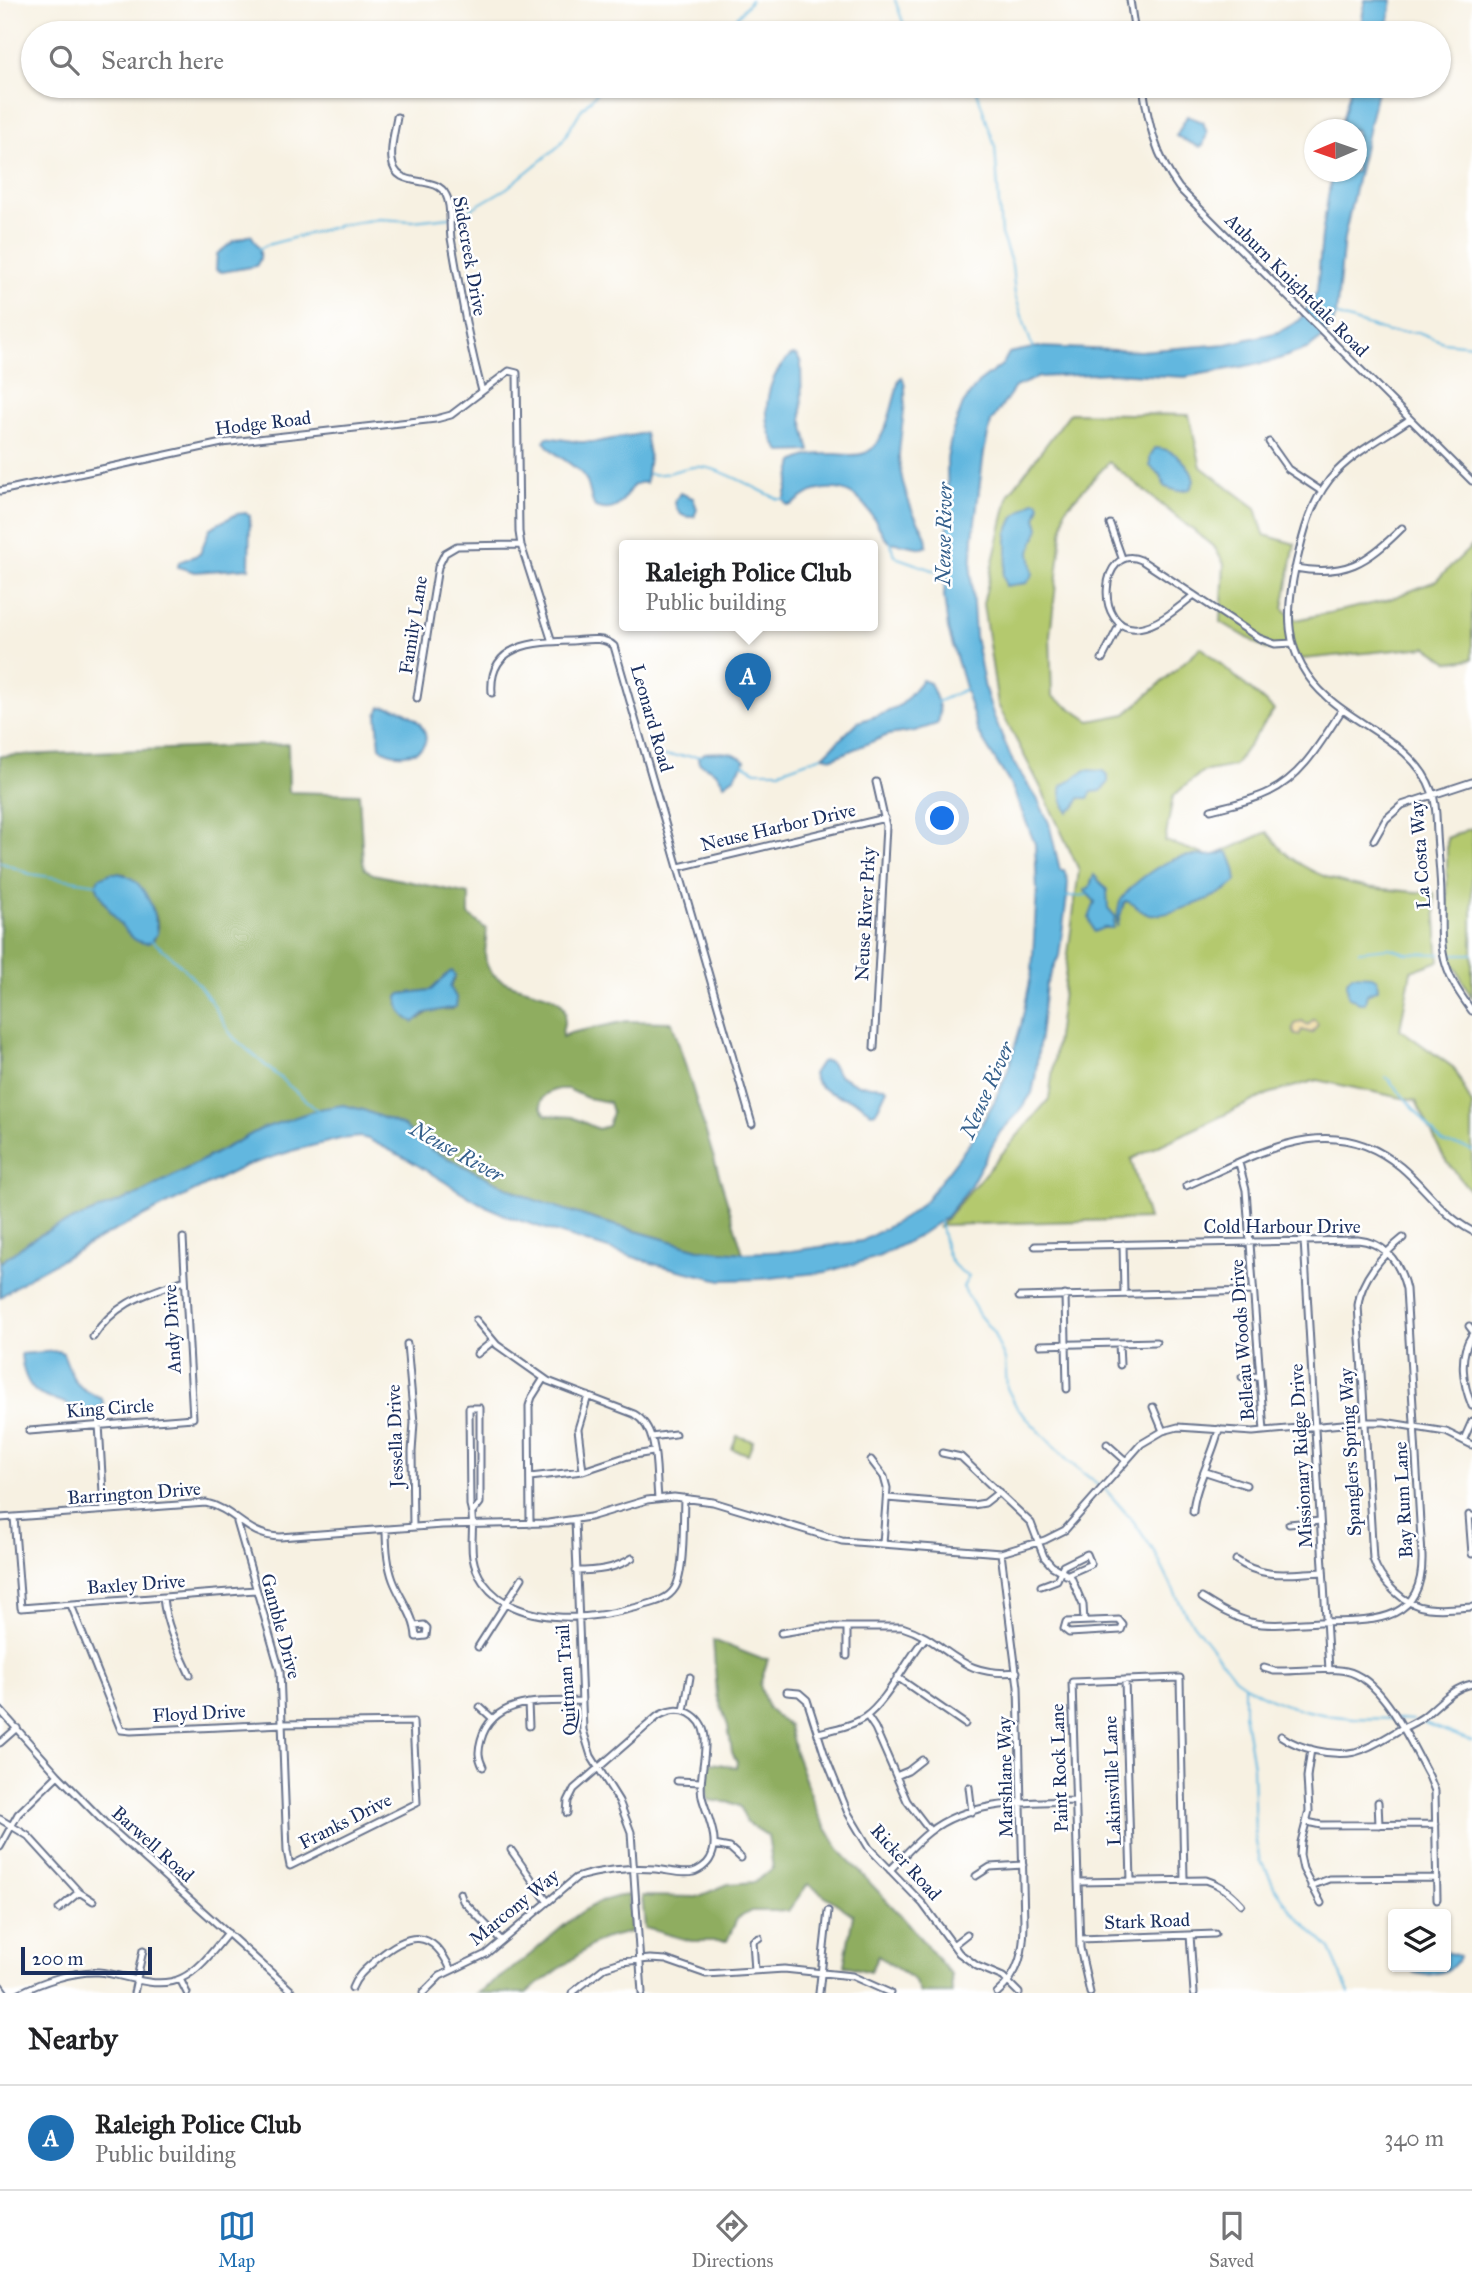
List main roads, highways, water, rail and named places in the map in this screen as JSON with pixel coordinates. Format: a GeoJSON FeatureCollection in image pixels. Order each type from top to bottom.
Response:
{"type":"FeatureCollection","features":[{"type":"Feature","properties":{"kind":"water"},"geometry":{"type":"Polygon","coordinates":[[[1365,0],[1392,0],[1389,21],[1362,21],[1365,0]]]}},
{"type":"Feature","properties":{"kind":"water"},"geometry":{"type":"Polygon","coordinates":[[[1348,98],[1375,98],[1367,135],[1367,119],[1343,119],[1348,98]]]}},
{"type":"Feature","properties":{"kind":"water"},"geometry":{"type":"Polygon","coordinates":[[[1187,116],[1203,122],[1207,133],[1203,146],[1199,147],[1176,136],[1187,116]]]}},
{"type":"Feature","properties":{"kind":"water"},"geometry":{"type":"Polygon","coordinates":[[[1330,182],[1357,182],[1344,238],[1336,315],[1331,328],[1309,348],[1273,361],[1185,377],[1111,373],[1039,377],[1015,387],[991,422],[984,452],[973,537],[971,573],[975,636],[985,689],[994,717],[1013,762],[1038,800],[1049,823],[1060,870],[1064,870],[1068,881],[1059,956],[1046,985],[1032,1093],[1000,1132],[969,1188],[946,1217],[917,1237],[878,1257],[826,1272],[721,1280],[658,1265],[509,1217],[478,1202],[409,1160],[360,1137],[295,1150],[245,1166],[104,1236],[31,1276],[0,1297],[0,1263],[31,1240],[51,1229],[141,1193],[261,1129],[319,1109],[343,1105],[404,1126],[431,1150],[529,1198],[699,1249],[743,1253],[791,1251],[862,1241],[907,1216],[926,1200],[972,1140],[995,1100],[1007,1073],[1021,1025],[1032,971],[1037,890],[1035,844],[1012,787],[978,732],[948,629],[944,596],[948,523],[947,459],[952,433],[963,404],[978,383],[1003,364],[1009,353],[1038,347],[1140,351],[1227,344],[1279,332],[1300,320],[1317,292],[1330,182]]]}},
{"type":"Feature","properties":{"kind":"water"},"geometry":{"type":"Polygon","coordinates":[[[251,235],[260,254],[256,266],[222,272],[216,270],[217,254],[234,241],[251,235]]]}},
{"type":"Feature","properties":{"kind":"water"},"geometry":{"type":"Polygon","coordinates":[[[792,355],[797,356],[801,363],[802,419],[810,451],[781,452],[769,428],[767,401],[770,388],[775,375],[792,355]]]}},
{"type":"Feature","properties":{"kind":"water"},"geometry":{"type":"Polygon","coordinates":[[[902,377],[905,393],[900,464],[909,501],[927,541],[927,546],[923,548],[890,542],[866,507],[851,493],[829,489],[812,492],[791,505],[784,501],[794,462],[815,455],[858,455],[872,448],[884,431],[899,379],[902,377]]]}},
{"type":"Feature","properties":{"kind":"water"},"geometry":{"type":"Polygon","coordinates":[[[645,433],[649,455],[646,483],[633,486],[620,503],[614,508],[606,509],[595,507],[583,475],[544,441],[547,437],[596,442],[645,433]]]}},
{"type":"Feature","properties":{"kind":"water"},"geometry":{"type":"Polygon","coordinates":[[[1155,448],[1174,454],[1185,463],[1194,481],[1190,489],[1178,491],[1165,487],[1160,475],[1150,466],[1150,456],[1155,448]]]}},
{"type":"Feature","properties":{"kind":"water"},"geometry":{"type":"Polygon","coordinates":[[[680,493],[693,498],[697,509],[694,517],[686,517],[678,512],[675,501],[680,493]]]}},
{"type":"Feature","properties":{"kind":"water"},"geometry":{"type":"Polygon","coordinates":[[[1034,501],[1038,501],[1040,505],[1036,518],[1039,528],[1030,552],[1033,574],[1027,583],[1006,586],[1003,575],[1007,557],[1007,533],[1014,517],[1034,501]]]}},
{"type":"Feature","properties":{"kind":"water"},"geometry":{"type":"Polygon","coordinates":[[[246,513],[250,516],[249,568],[195,572],[178,567],[179,562],[200,554],[210,528],[237,514],[246,513]]]}},
{"type":"Feature","properties":{"kind":"water"},"geometry":{"type":"Polygon","coordinates":[[[922,680],[930,683],[936,698],[940,714],[937,724],[888,735],[833,758],[823,756],[858,722],[902,704],[922,680]]]}},
{"type":"Feature","properties":{"kind":"water"},"geometry":{"type":"Polygon","coordinates":[[[381,707],[394,708],[416,719],[426,737],[424,745],[418,751],[398,754],[380,747],[377,715],[381,707]]]}},
{"type":"Feature","properties":{"kind":"water"},"geometry":{"type":"Polygon","coordinates":[[[705,753],[731,753],[745,761],[734,777],[724,784],[716,772],[699,763],[698,758],[705,753]]]}},
{"type":"Feature","properties":{"kind":"water"},"geometry":{"type":"Polygon","coordinates":[[[1086,770],[1103,771],[1108,776],[1108,783],[1101,791],[1092,792],[1088,798],[1080,798],[1068,812],[1062,796],[1062,786],[1086,770]]]}},
{"type":"Feature","properties":{"kind":"water"},"geometry":{"type":"Polygon","coordinates":[[[1229,853],[1235,870],[1236,880],[1232,885],[1197,904],[1158,915],[1147,914],[1126,901],[1117,927],[1121,900],[1150,872],[1179,858],[1211,856],[1229,853]]]}},
{"type":"Feature","properties":{"kind":"water"},"geometry":{"type":"Polygon","coordinates":[[[111,873],[131,878],[145,893],[154,914],[157,934],[149,943],[133,938],[102,897],[96,884],[99,878],[111,873]]]}},
{"type":"Feature","properties":{"kind":"water"},"geometry":{"type":"Polygon","coordinates":[[[1094,875],[1107,890],[1108,908],[1115,916],[1113,928],[1094,932],[1089,918],[1095,902],[1084,890],[1089,888],[1094,875]]]}},
{"type":"Feature","properties":{"kind":"water"},"geometry":{"type":"Polygon","coordinates":[[[453,971],[455,976],[450,987],[457,999],[456,1007],[425,1013],[414,1022],[404,1015],[398,1001],[401,994],[431,990],[453,971]]]}},
{"type":"Feature","properties":{"kind":"water"},"geometry":{"type":"Polygon","coordinates":[[[1352,975],[1372,976],[1377,979],[1378,989],[1367,994],[1365,1003],[1359,1003],[1348,996],[1347,981],[1352,975]]]}},
{"type":"Feature","properties":{"kind":"water"},"geometry":{"type":"Polygon","coordinates":[[[821,1062],[830,1062],[839,1075],[858,1085],[887,1089],[876,1112],[871,1113],[859,1103],[819,1086],[813,1074],[821,1062]]]}},
{"type":"Feature","properties":{"kind":"water"},"geometry":{"type":"Polygon","coordinates":[[[58,1351],[63,1353],[76,1382],[102,1399],[104,1405],[90,1410],[79,1409],[37,1393],[25,1374],[21,1354],[58,1351]]]}},
{"type":"Feature","properties":{"kind":"water"},"geometry":{"type":"Polygon","coordinates":[[[1451,1954],[1459,1956],[1451,1967],[1451,1954]]]}},
{"type":"Feature","properties":{"kind":"water"},"geometry":{"type":"Polygon","coordinates":[[[1414,1972],[1442,1972],[1426,1975],[1414,1972]]]}},
{"type":"Feature","properties":{"kind":"waterway"},"geometry":{"type":"LineString","coordinates":[[734,21],[751,0]]}},
{"type":"Feature","properties":{"kind":"waterway"},"geometry":{"type":"LineString","coordinates":[[895,0],[903,21]]}},
{"type":"Feature","properties":{"kind":"waterway"},"geometry":{"type":"LineString","coordinates":[[259,249],[341,225],[378,219],[413,221],[459,216],[507,188],[560,145],[581,110],[592,98]]}},
{"type":"Feature","properties":{"kind":"waterway"},"geometry":{"type":"LineString","coordinates":[[979,98],[995,146],[1001,234],[1012,265],[1015,295],[1033,349]]}},
{"type":"Feature","properties":{"kind":"waterway"},"geometry":{"type":"LineString","coordinates":[[1335,315],[1388,332],[1418,332],[1443,342],[1472,345]]}},
{"type":"Feature","properties":{"kind":"waterway"},"geometry":{"type":"LineString","coordinates":[[649,474],[702,467],[730,476],[778,499],[786,499]]}},
{"type":"Feature","properties":{"kind":"waterway","name":"Neuse River"},"geometry":{"type":"LineString","coordinates":[[891,542],[893,553],[898,558],[944,574]]}},
{"type":"Feature","properties":{"kind":"waterway"},"geometry":{"type":"LineString","coordinates":[[935,703],[968,688]]}},
{"type":"Feature","properties":{"kind":"waterway"},"geometry":{"type":"LineString","coordinates":[[657,756],[701,756]]}},
{"type":"Feature","properties":{"kind":"waterway"},"geometry":{"type":"LineString","coordinates":[[741,763],[756,771],[780,771],[822,756]]}},
{"type":"Feature","properties":{"kind":"waterway"},"geometry":{"type":"LineString","coordinates":[[0,862],[30,874],[98,884]]}},
{"type":"Feature","properties":{"kind":"waterway"},"geometry":{"type":"LineString","coordinates":[[1065,897],[1087,895]]}},
{"type":"Feature","properties":{"kind":"waterway"},"geometry":{"type":"LineString","coordinates":[[151,940],[176,960],[197,983],[234,1038],[318,1111]]}},
{"type":"Feature","properties":{"kind":"waterway"},"geometry":{"type":"LineString","coordinates":[[1359,951],[1389,948],[1406,953],[1441,954]]}},
{"type":"Feature","properties":{"kind":"waterway"},"geometry":{"type":"LineString","coordinates":[[1449,954],[1472,954]]}},
{"type":"Feature","properties":{"kind":"waterway"},"geometry":{"type":"LineString","coordinates":[[1386,1077],[1441,1141],[1472,1151]]}},
{"type":"Feature","properties":{"kind":"waterway"},"geometry":{"type":"LineString","coordinates":[[939,1220],[950,1259],[960,1271],[969,1276],[963,1287],[979,1315],[993,1332],[1005,1360],[1007,1388],[1017,1408],[1068,1461],[1100,1486]]}},
{"type":"Feature","properties":{"kind":"waterway"},"geometry":{"type":"LineString","coordinates":[[1105,1489],[1134,1522],[1155,1553],[1185,1613],[1235,1678],[1276,1701],[1307,1711],[1353,1718],[1413,1720]]}},
{"type":"Feature","properties":{"kind":"waterway"},"geometry":{"type":"LineString","coordinates":[[1244,1686],[1244,1713],[1253,1766],[1255,1837],[1260,1862],[1291,1911],[1330,1949],[1349,1993]]}},
{"type":"Feature","properties":{"kind":"waterway"},"geometry":{"type":"LineString","coordinates":[[1419,1721],[1472,1741]]}},
{"type":"Feature","properties":{"kind":"place","name":"Raleigh Police Club"},"geometry":{"type":"Point","coordinates":[748,711]}}]}
